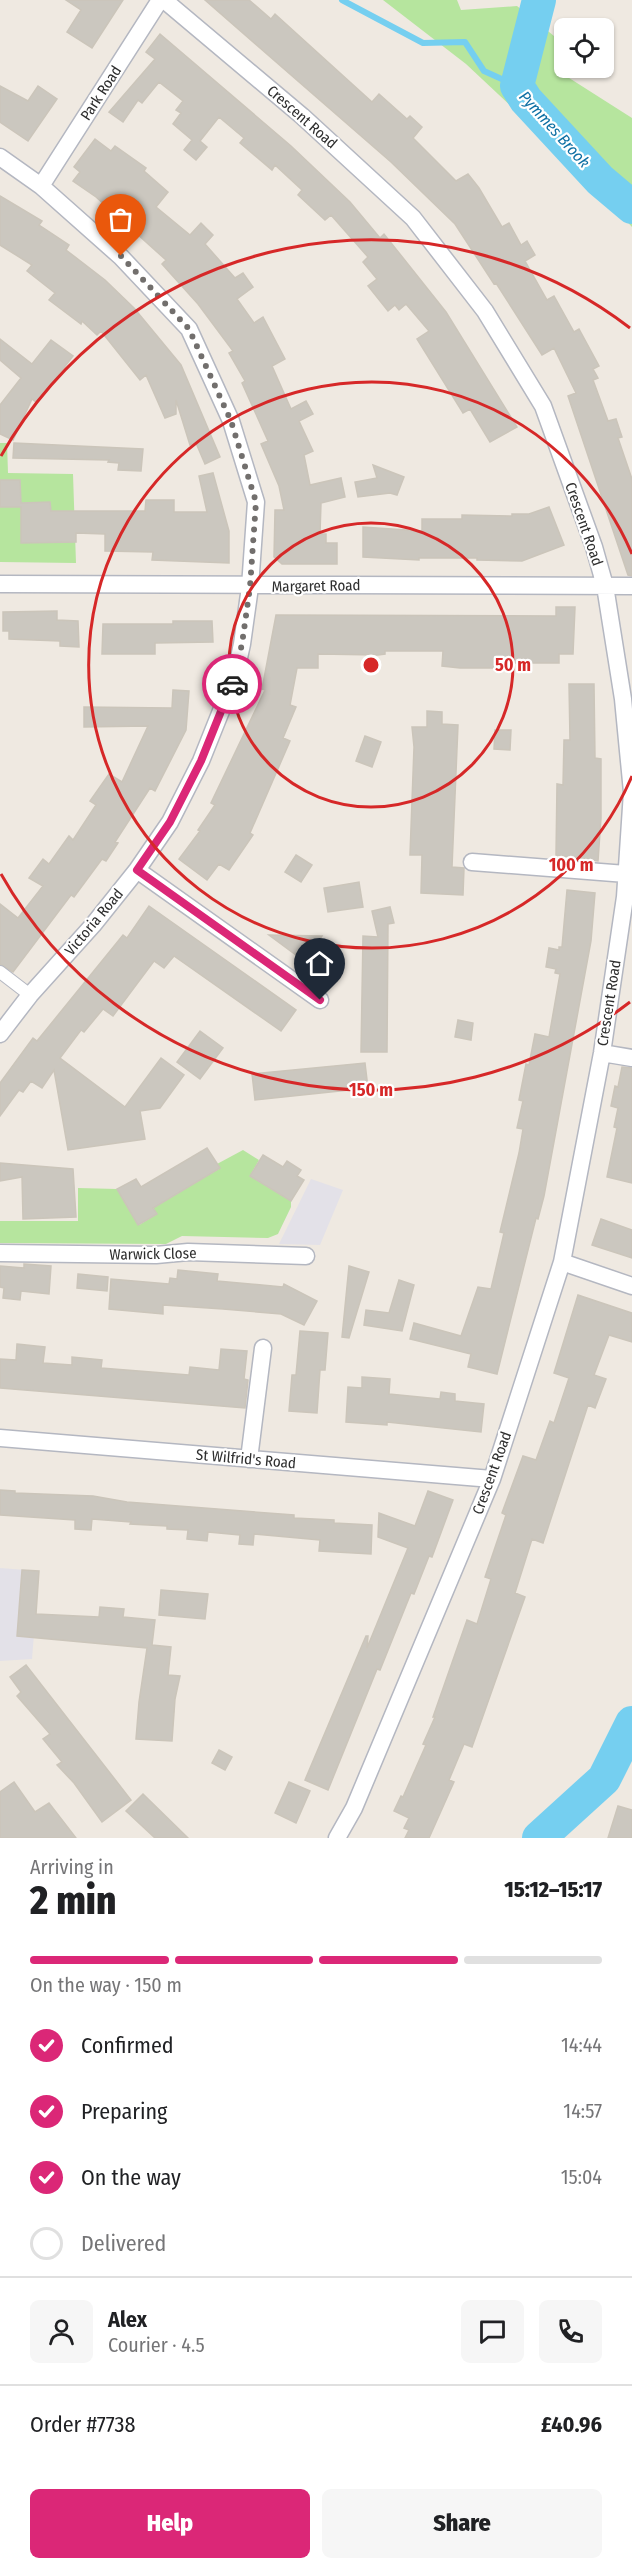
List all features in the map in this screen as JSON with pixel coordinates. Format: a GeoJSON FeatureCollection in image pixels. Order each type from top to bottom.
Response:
{"type":"FeatureCollection","features":[{"type":"Feature","properties":{"kind":"street","name":"Park Road"},"geometry":{"type":"LineString","coordinates":[[41,186],[162,0]]}},
{"type":"Feature","properties":{"kind":"street","name":"Crescent Road"},"geometry":{"type":"LineString","coordinates":[[162,0],[302,116],[414,218],[485,311],[543,405],[594,547],[605,586],[615,643],[632,792],[626,874],[629,898],[562,1262],[492,1479],[354,1808],[337,1838]]}},
{"type":"Feature","properties":{"kind":"street","name":"Victoria Road"},"geometry":{"type":"LineString","coordinates":[[0,158],[41,186],[121,256],[189,329],[231,421],[256,502],[250,587],[235,676],[221,715],[170,822],[137,870],[93,925],[30,995],[0,1034]]}},
{"type":"Feature","properties":{"kind":"street","name":"Margaret Road"},"geometry":{"type":"LineString","coordinates":[[0,584],[250,587],[632,586]]}},
{"type":"Feature","properties":{"kind":"street"},"geometry":{"type":"LineString","coordinates":[[472,862],[626,874]]}},
{"type":"Feature","properties":{"kind":"street"},"geometry":{"type":"LineString","coordinates":[[137,870],[320,1000]]}},
{"type":"Feature","properties":{"kind":"street"},"geometry":{"type":"LineString","coordinates":[[0,972],[30,995]]}},
{"type":"Feature","properties":{"kind":"street"},"geometry":{"type":"LineString","coordinates":[[602,1053],[632,1058]]}},
{"type":"Feature","properties":{"kind":"street","name":"Warwick Close"},"geometry":{"type":"LineString","coordinates":[[0,1253],[156,1256],[188,1252],[306,1256]]}},
{"type":"Feature","properties":{"kind":"street"},"geometry":{"type":"LineString","coordinates":[[562,1262],[632,1286]]}},
{"type":"Feature","properties":{"kind":"street"},"geometry":{"type":"LineString","coordinates":[[249,1459],[263,1348]]}},
{"type":"Feature","properties":{"kind":"street","name":"St Wilfrid's Road"},"geometry":{"type":"LineString","coordinates":[[0,1438],[492,1479]]}},
{"type":"Feature","properties":{"kind":"shaded area"},"geometry":{"type":"Polygon","coordinates":[[[311,1179],[343,1190],[320,1245],[279,1244],[311,1179]]]}},
{"type":"Feature","properties":{"kind":"shaded area"},"geometry":{"type":"Polygon","coordinates":[[[0,1568],[39,1571],[32,1659],[0,1661],[0,1568]]]}},
{"type":"Feature","properties":{"kind":"green space"},"geometry":{"type":"Polygon","coordinates":[[[383,0],[457,0],[461,10],[517,6],[554,36],[554,78],[569,78],[632,118],[632,227],[582,173],[466,64],[383,0]]]}},
{"type":"Feature","properties":{"kind":"green space"},"geometry":{"type":"Polygon","coordinates":[[[0,443],[7,443],[8,473],[73,474],[76,563],[0,562],[0,443]]]}},
{"type":"Feature","properties":{"kind":"green space"},"geometry":{"type":"Polygon","coordinates":[[[243,1150],[259,1160],[250,1176],[291,1201],[291,1207],[278,1234],[268,1238],[182,1236],[166,1244],[0,1243],[0,1221],[78,1221],[78,1188],[117,1189],[139,1225],[157,1214],[152,1206],[219,1169],[217,1164],[243,1150]]]}},
{"type":"Feature","properties":{"kind":"building"},"geometry":{"type":"Polygon","coordinates":[[[66,0],[123,0],[92,48],[67,32],[81,10],[66,0]]]}},
{"type":"Feature","properties":{"kind":"building"},"geometry":{"type":"Polygon","coordinates":[[[205,0],[249,0],[271,19],[275,14],[372,102],[379,94],[407,119],[410,116],[422,127],[413,138],[456,181],[468,174],[502,227],[509,223],[521,245],[527,241],[535,255],[525,261],[547,300],[554,296],[574,332],[579,329],[599,366],[593,369],[598,378],[593,380],[608,421],[616,419],[622,437],[618,438],[632,479],[632,576],[628,575],[568,396],[576,393],[554,348],[542,355],[455,224],[391,162],[205,0]]]}},
{"type":"Feature","properties":{"kind":"building"},"geometry":{"type":"Polygon","coordinates":[[[160,34],[291,146],[350,202],[380,238],[384,234],[446,312],[517,427],[490,442],[470,409],[463,413],[417,339],[429,331],[406,304],[399,310],[395,305],[388,311],[368,286],[377,279],[363,262],[368,257],[331,215],[325,220],[298,195],[302,190],[275,165],[272,170],[240,143],[244,138],[219,117],[200,141],[207,147],[196,160],[184,150],[192,140],[173,124],[181,113],[176,110],[183,101],[159,82],[142,103],[138,100],[123,122],[109,112],[155,59],[146,52],[160,34]]]}},
{"type":"Feature","properties":{"kind":"building"},"geometry":{"type":"Polygon","coordinates":[[[0,86],[28,101],[38,86],[57,99],[28,141],[0,122],[0,86]]]}},
{"type":"Feature","properties":{"kind":"building"},"geometry":{"type":"Polygon","coordinates":[[[95,139],[111,151],[115,146],[146,168],[144,171],[168,192],[156,207],[190,235],[201,223],[213,235],[205,244],[235,278],[243,273],[253,287],[237,299],[254,323],[263,317],[285,359],[272,366],[291,409],[306,401],[313,414],[299,421],[313,451],[304,455],[310,485],[341,478],[345,497],[321,503],[320,534],[326,534],[326,543],[337,543],[337,564],[282,564],[274,557],[275,510],[284,510],[279,486],[261,444],[268,441],[242,383],[245,381],[229,353],[233,351],[198,304],[162,264],[166,260],[96,197],[73,181],[80,172],[74,167],[95,139]]]}},
{"type":"Feature","properties":{"kind":"building"},"geometry":{"type":"Polygon","coordinates":[[[0,196],[42,221],[39,225],[69,245],[66,250],[105,280],[134,308],[181,365],[220,457],[205,464],[196,443],[190,445],[176,400],[176,414],[165,418],[146,375],[140,380],[101,331],[97,335],[82,321],[81,324],[49,300],[55,293],[27,271],[32,265],[0,245],[0,196]]]}},
{"type":"Feature","properties":{"kind":"building"},"geometry":{"type":"Polygon","coordinates":[[[0,339],[32,364],[51,340],[73,356],[37,403],[32,399],[13,440],[0,434],[0,405],[21,378],[0,360],[0,339]]]}},
{"type":"Feature","properties":{"kind":"building"},"geometry":{"type":"Polygon","coordinates":[[[14,443],[143,449],[141,471],[118,470],[119,463],[108,462],[109,460],[13,458],[14,443]]]}},
{"type":"Feature","properties":{"kind":"building"},"geometry":{"type":"Polygon","coordinates":[[[373,465],[404,477],[397,495],[390,493],[358,497],[355,482],[377,478],[373,465]]]}},
{"type":"Feature","properties":{"kind":"building"},"geometry":{"type":"Polygon","coordinates":[[[213,473],[229,531],[229,563],[152,560],[153,552],[105,551],[105,534],[76,533],[76,542],[21,543],[21,507],[0,507],[0,480],[20,480],[21,503],[50,502],[51,511],[145,511],[146,500],[174,500],[174,512],[207,512],[199,476],[213,473]]]}},
{"type":"Feature","properties":{"kind":"building"},"geometry":{"type":"Polygon","coordinates":[[[549,507],[564,545],[522,561],[477,560],[477,558],[419,558],[419,560],[363,557],[363,527],[422,531],[422,519],[462,519],[462,515],[512,516],[512,514],[529,514],[549,507]]]}},
{"type":"Feature","properties":{"kind":"building"},"geometry":{"type":"Polygon","coordinates":[[[556,607],[575,607],[573,654],[559,654],[559,663],[510,663],[510,668],[460,668],[442,666],[443,651],[385,651],[385,654],[378,655],[318,654],[318,668],[297,668],[290,705],[296,707],[283,738],[290,741],[250,833],[253,835],[229,870],[219,864],[207,880],[179,859],[200,831],[198,830],[215,805],[211,803],[265,690],[262,689],[276,615],[556,616],[556,607]]]}},
{"type":"Feature","properties":{"kind":"building"},"geometry":{"type":"Polygon","coordinates":[[[57,611],[57,620],[78,621],[79,647],[60,646],[60,641],[9,639],[9,631],[3,631],[3,612],[57,611]]]}},
{"type":"Feature","properties":{"kind":"building"},"geometry":{"type":"Polygon","coordinates":[[[173,621],[212,621],[213,642],[155,643],[155,654],[102,654],[103,624],[173,624],[173,621]]]}},
{"type":"Feature","properties":{"kind":"building"},"geometry":{"type":"Polygon","coordinates":[[[569,684],[594,684],[595,758],[601,759],[598,861],[556,855],[557,784],[563,785],[564,740],[570,740],[569,684]]]}},
{"type":"Feature","properties":{"kind":"building"},"geometry":{"type":"Polygon","coordinates":[[[173,690],[189,691],[186,730],[155,791],[150,788],[115,842],[118,843],[106,861],[102,859],[74,897],[71,895],[13,972],[0,964],[0,904],[18,918],[43,886],[29,878],[43,859],[49,864],[69,836],[73,840],[96,805],[90,801],[109,774],[122,782],[148,726],[84,727],[84,707],[172,708],[173,690]]]}},
{"type":"Feature","properties":{"kind":"building"},"geometry":{"type":"Polygon","coordinates":[[[427,711],[442,712],[442,724],[458,725],[452,867],[464,868],[463,895],[421,893],[422,855],[410,855],[414,747],[412,727],[427,727],[427,711]]]}},
{"type":"Feature","properties":{"kind":"building"},"geometry":{"type":"Polygon","coordinates":[[[495,730],[511,730],[510,750],[494,749],[495,730]]]}},
{"type":"Feature","properties":{"kind":"building"},"geometry":{"type":"Polygon","coordinates":[[[365,736],[381,742],[372,767],[356,761],[365,736]]]}},
{"type":"Feature","properties":{"kind":"building"},"geometry":{"type":"Polygon","coordinates":[[[296,855],[312,865],[301,882],[285,872],[296,855]]]}},
{"type":"Feature","properties":{"kind":"building"},"geometry":{"type":"Polygon","coordinates":[[[359,882],[363,907],[328,912],[324,888],[359,882]]]}},
{"type":"Feature","properties":{"kind":"building"},"geometry":{"type":"Polygon","coordinates":[[[567,890],[595,893],[591,941],[544,1196],[538,1219],[536,1218],[497,1374],[468,1367],[471,1354],[410,1339],[414,1323],[461,1336],[478,1287],[491,1289],[504,1233],[500,1232],[523,1129],[517,1128],[523,1101],[519,1100],[526,1064],[529,1065],[535,1034],[549,1037],[560,974],[555,973],[556,969],[546,967],[549,948],[559,950],[559,947],[562,947],[567,890]]]}},
{"type":"Feature","properties":{"kind":"building"},"geometry":{"type":"Polygon","coordinates":[[[149,906],[296,1010],[281,1031],[174,956],[164,968],[154,961],[113,1016],[103,1009],[84,1032],[81,1030],[60,1058],[125,1107],[161,1058],[184,1075],[160,1108],[140,1111],[145,1139],[68,1150],[54,1070],[42,1088],[31,1081],[23,1092],[19,1090],[0,1116],[0,1083],[33,1038],[37,1041],[123,935],[127,938],[149,906]]]}},
{"type":"Feature","properties":{"kind":"building"},"geometry":{"type":"Polygon","coordinates":[[[390,907],[394,923],[388,924],[387,1052],[361,1052],[363,936],[378,937],[372,911],[390,907]]]}},
{"type":"Feature","properties":{"kind":"building"},"geometry":{"type":"Polygon","coordinates":[[[269,935],[322,936],[304,961],[269,935]]]}},
{"type":"Feature","properties":{"kind":"building"},"geometry":{"type":"Polygon","coordinates":[[[458,1020],[473,1023],[471,1040],[455,1037],[458,1020]]]}},
{"type":"Feature","properties":{"kind":"building"},"geometry":{"type":"Polygon","coordinates":[[[200,1031],[223,1048],[200,1079],[177,1062],[200,1031]]]}},
{"type":"Feature","properties":{"kind":"building"},"geometry":{"type":"Polygon","coordinates":[[[365,1063],[368,1088],[255,1100],[252,1074],[365,1063]]]}},
{"type":"Feature","properties":{"kind":"building"},"geometry":{"type":"Polygon","coordinates":[[[622,1067],[632,1068],[632,1183],[607,1177],[617,1128],[614,1127],[618,1108],[611,1106],[622,1067]]]}},
{"type":"Feature","properties":{"kind":"building"},"geometry":{"type":"Polygon","coordinates":[[[207,1148],[220,1168],[153,1208],[157,1214],[138,1225],[117,1189],[136,1179],[141,1187],[207,1148]]]}},
{"type":"Feature","properties":{"kind":"building"},"geometry":{"type":"Polygon","coordinates":[[[263,1155],[283,1167],[287,1161],[301,1170],[297,1176],[304,1180],[291,1201],[250,1176],[263,1155]]]}},
{"type":"Feature","properties":{"kind":"building"},"geometry":{"type":"Polygon","coordinates":[[[0,1163],[73,1169],[76,1217],[23,1219],[22,1177],[0,1181],[0,1163]]]}},
{"type":"Feature","properties":{"kind":"building"},"geometry":{"type":"Polygon","coordinates":[[[601,1219],[632,1230],[632,1258],[592,1245],[601,1219]]]}},
{"type":"Feature","properties":{"kind":"building"},"geometry":{"type":"Polygon","coordinates":[[[24,1264],[51,1266],[49,1294],[21,1291],[20,1300],[3,1298],[4,1288],[0,1287],[0,1266],[24,1268],[24,1264]]]}},
{"type":"Feature","properties":{"kind":"building"},"geometry":{"type":"Polygon","coordinates":[[[349,1266],[369,1272],[349,1338],[342,1337],[349,1266]]]}},
{"type":"Feature","properties":{"kind":"building"},"geometry":{"type":"Polygon","coordinates":[[[178,1270],[218,1274],[217,1281],[283,1287],[284,1284],[317,1301],[304,1325],[281,1314],[223,1309],[163,1305],[163,1314],[109,1309],[111,1279],[169,1284],[170,1278],[177,1279],[178,1270]]]}},
{"type":"Feature","properties":{"kind":"building"},"geometry":{"type":"Polygon","coordinates":[[[78,1274],[108,1277],[107,1291],[77,1288],[78,1274]]]}},
{"type":"Feature","properties":{"kind":"building"},"geometry":{"type":"Polygon","coordinates":[[[399,1280],[414,1285],[402,1331],[364,1325],[366,1310],[389,1313],[399,1280]]]}},
{"type":"Feature","properties":{"kind":"building"},"geometry":{"type":"Polygon","coordinates":[[[578,1295],[632,1313],[632,1342],[609,1335],[594,1375],[606,1379],[595,1408],[588,1405],[543,1543],[532,1539],[515,1593],[525,1597],[472,1747],[464,1744],[449,1780],[454,1782],[429,1838],[405,1838],[409,1830],[404,1828],[409,1818],[394,1811],[401,1796],[403,1797],[426,1745],[423,1744],[435,1717],[433,1717],[467,1620],[477,1624],[491,1579],[485,1577],[506,1515],[502,1513],[523,1456],[536,1460],[550,1421],[554,1423],[569,1378],[554,1373],[578,1295]]]}},
{"type":"Feature","properties":{"kind":"building"},"geometry":{"type":"Polygon","coordinates":[[[300,1331],[328,1333],[325,1370],[320,1370],[317,1413],[289,1411],[292,1375],[296,1375],[300,1331]]]}},
{"type":"Feature","properties":{"kind":"building"},"geometry":{"type":"Polygon","coordinates":[[[17,1344],[45,1347],[43,1363],[72,1365],[72,1357],[102,1360],[101,1368],[189,1375],[190,1367],[219,1370],[221,1349],[247,1351],[244,1379],[248,1380],[245,1408],[0,1388],[0,1359],[16,1360],[17,1344]]]}},
{"type":"Feature","properties":{"kind":"building"},"geometry":{"type":"Polygon","coordinates":[[[362,1377],[390,1379],[389,1394],[440,1399],[441,1392],[455,1394],[455,1401],[484,1404],[481,1432],[387,1422],[387,1425],[346,1422],[348,1387],[362,1388],[362,1377]]]}},
{"type":"Feature","properties":{"kind":"building"},"geometry":{"type":"Polygon","coordinates":[[[0,1490],[15,1491],[15,1493],[93,1496],[127,1502],[294,1515],[294,1518],[372,1525],[371,1554],[319,1551],[320,1540],[254,1534],[253,1545],[239,1544],[240,1535],[208,1532],[207,1541],[187,1539],[188,1530],[167,1529],[167,1526],[130,1524],[131,1522],[92,1519],[91,1530],[75,1529],[75,1520],[0,1515],[0,1490]]]}},
{"type":"Feature","properties":{"kind":"building"},"geometry":{"type":"Polygon","coordinates":[[[428,1491],[453,1500],[432,1557],[429,1556],[414,1594],[411,1593],[380,1670],[377,1669],[328,1790],[305,1780],[366,1636],[368,1636],[367,1648],[408,1548],[378,1537],[379,1513],[415,1526],[428,1491]]]}},
{"type":"Feature","properties":{"kind":"building"},"geometry":{"type":"Polygon","coordinates":[[[22,1570],[39,1571],[36,1614],[99,1617],[100,1607],[124,1609],[123,1617],[155,1620],[152,1645],[171,1647],[168,1675],[180,1676],[175,1699],[172,1741],[136,1739],[147,1648],[17,1636],[22,1570]]]}},
{"type":"Feature","properties":{"kind":"building"},"geometry":{"type":"Polygon","coordinates":[[[161,1590],[208,1594],[205,1619],[159,1615],[161,1590]]]}},
{"type":"Feature","properties":{"kind":"building"},"geometry":{"type":"Polygon","coordinates":[[[26,1665],[131,1800],[102,1822],[74,1783],[57,1765],[62,1762],[43,1739],[50,1734],[17,1696],[21,1692],[10,1677],[26,1665]]]}},
{"type":"Feature","properties":{"kind":"building"},"geometry":{"type":"Polygon","coordinates":[[[219,1750],[232,1757],[225,1770],[212,1763],[219,1750]]]}},
{"type":"Feature","properties":{"kind":"building"},"geometry":{"type":"Polygon","coordinates":[[[14,1782],[35,1812],[49,1803],[76,1838],[0,1838],[0,1792],[14,1782]]]}},
{"type":"Feature","properties":{"kind":"building"},"geometry":{"type":"Polygon","coordinates":[[[289,1782],[310,1791],[296,1823],[275,1813],[289,1782]]]}},
{"type":"Feature","properties":{"kind":"building"},"geometry":{"type":"Polygon","coordinates":[[[143,1794],[188,1838],[155,1838],[126,1811],[143,1794]]]}},
{"type":"Feature","properties":{"kind":"building"},"geometry":{"type":"Polygon","coordinates":[[[618,1806],[632,1810],[632,1838],[608,1838],[618,1806]]]}},
{"type":"Feature","properties":{"kind":"waterway"},"geometry":{"type":"LineString","coordinates":[[342,0],[423,43],[465,42],[484,71],[517,86]]}},
{"type":"Feature","properties":{"kind":"waterway","name":"Pymmes Brook"},"geometry":{"type":"LineString","coordinates":[[539,0],[517,86],[526,100],[600,180],[632,207]]}},
{"type":"Feature","properties":{"kind":"waterway","name":"Pymmes Brook"},"geometry":{"type":"LineString","coordinates":[[539,1838],[604,1779],[632,1723]]}},
{"type":"Feature","properties":{"kind":"way so far"},"geometry":{"type":"LineString","coordinates":[[121,256],[189,329],[231,421],[256,502],[250,587],[242,644],[232,684]]}},
{"type":"Feature","properties":{"kind":"route"},"geometry":{"type":"LineString","coordinates":[[232,684],[201,761],[170,822],[137,870],[320,1000]]}}]}
